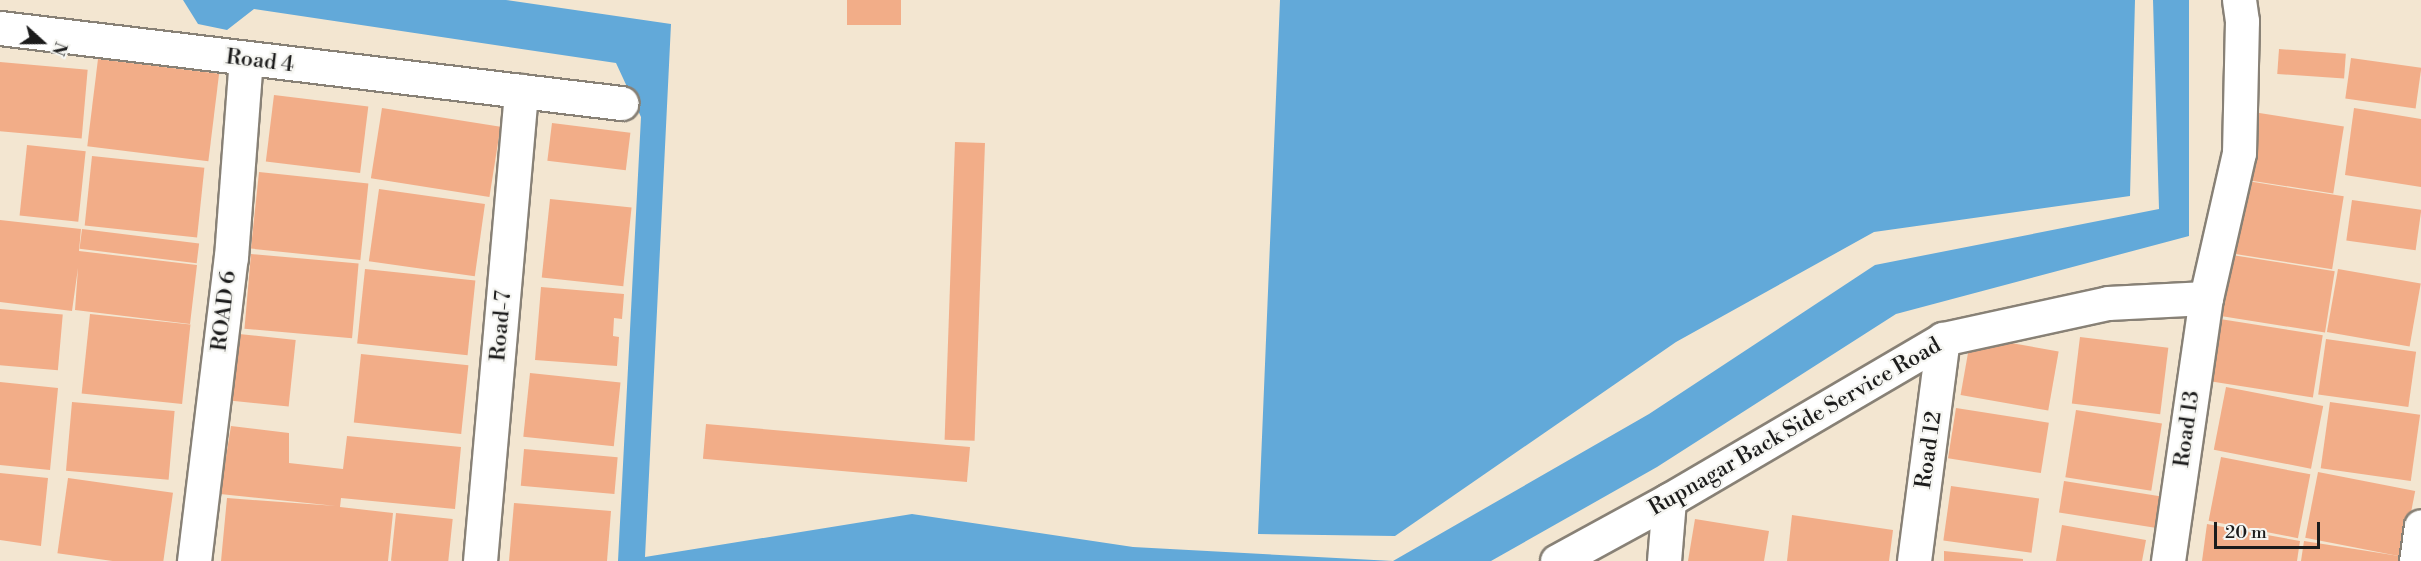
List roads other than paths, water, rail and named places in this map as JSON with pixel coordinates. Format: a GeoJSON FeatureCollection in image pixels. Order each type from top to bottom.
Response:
{"type":"FeatureCollection","features":[{"type":"Feature","properties":{"kind":"street"},"geometry":{"type":"LineString","coordinates":[[2206,298],[2239,153],[2242,21],[2239,0]]}},
{"type":"Feature","properties":{"kind":"street","name":"Road 4"},"geometry":{"type":"LineString","coordinates":[[0,28],[621,103]]}},
{"type":"Feature","properties":{"kind":"street","name":"ROAD 6"},"geometry":{"type":"LineString","coordinates":[[194,561],[231,257],[246,59]]}},
{"type":"Feature","properties":{"kind":"street","name":"Road-7"},"geometry":{"type":"LineString","coordinates":[[480,561],[521,91]]}},
{"type":"Feature","properties":{"kind":"street","name":"Rupnagar Back Side Service Road"},"geometry":{"type":"LineString","coordinates":[[1557,561],[1669,500],[1943,339],[2108,303],[2206,298]]}},
{"type":"Feature","properties":{"kind":"street","name":"Road 13"},"geometry":{"type":"LineString","coordinates":[[2168,561],[2206,298]]}},
{"type":"Feature","properties":{"kind":"street","name":"Road 12"},"geometry":{"type":"LineString","coordinates":[[1914,561],[1943,339]]}},
{"type":"Feature","properties":{"kind":"street"},"geometry":{"type":"LineString","coordinates":[[1664,561],[1669,500]]}},
{"type":"Feature","properties":{"kind":"street"},"geometry":{"type":"LineString","coordinates":[[2416,561],[2421,526]]}},
{"type":"Feature","properties":{"kind":"water"},"geometry":{"type":"Polygon","coordinates":[[[183,0],[506,0],[671,24],[645,557],[912,514],[1133,547],[1393,561],[618,561],[641,117],[616,63],[254,9],[227,30],[198,24],[183,0]]]}},
{"type":"Feature","properties":{"kind":"water"},"geometry":{"type":"Polygon","coordinates":[[[1280,0],[2135,0],[2130,196],[1874,232],[1676,342],[1395,536],[1258,534],[1280,0]]]}},
{"type":"Feature","properties":{"kind":"water"},"geometry":{"type":"Polygon","coordinates":[[[2153,0],[2189,0],[2189,236],[1896,314],[1657,467],[1491,561],[1393,561],[1649,414],[1875,265],[2159,209],[2153,0]]]}}]}
